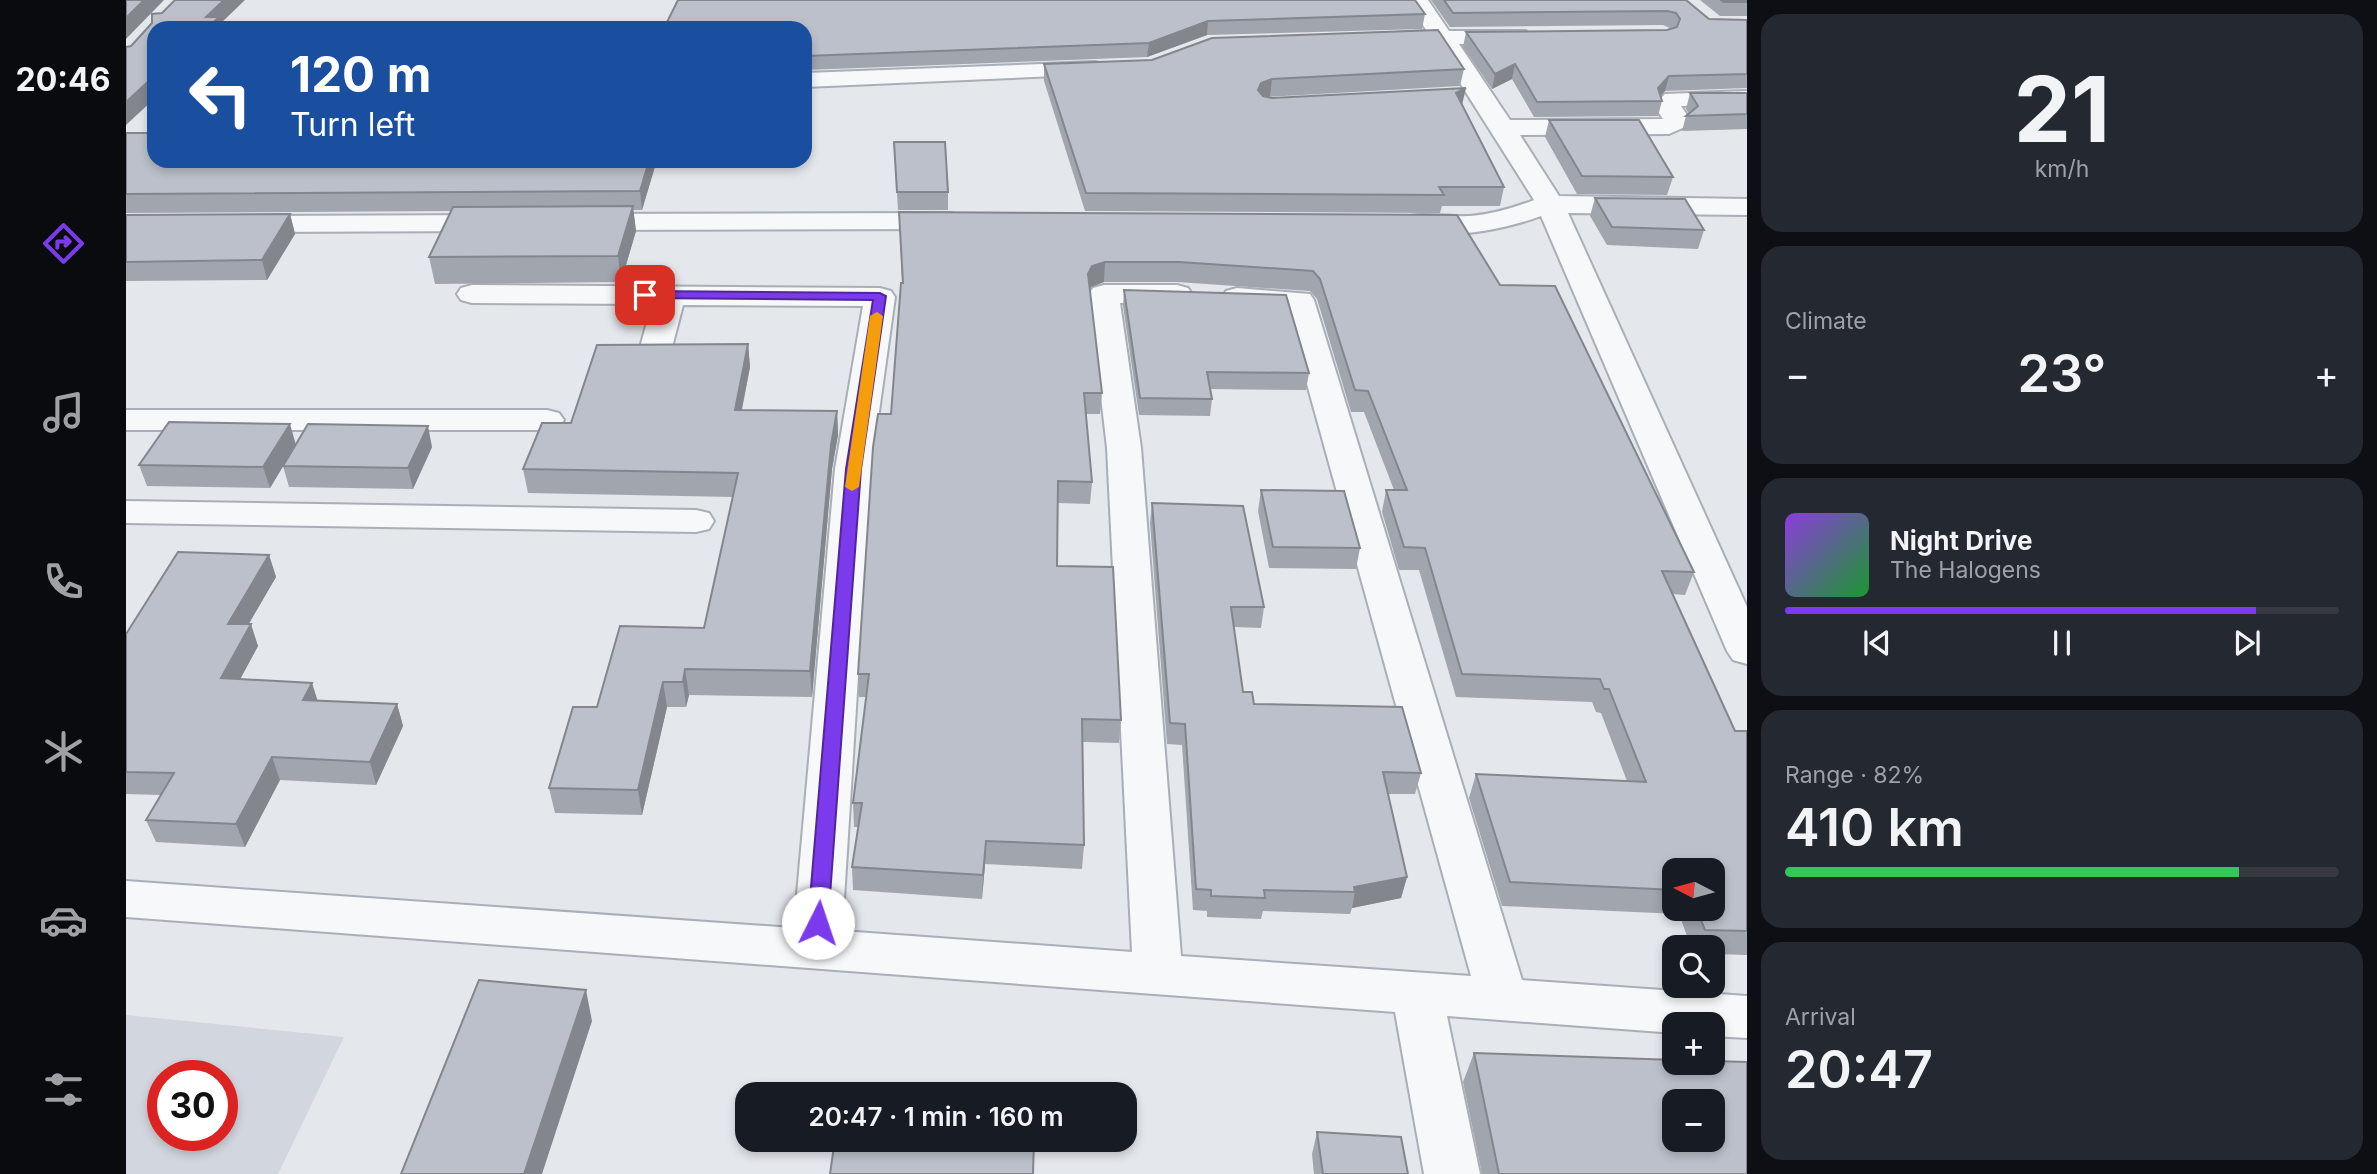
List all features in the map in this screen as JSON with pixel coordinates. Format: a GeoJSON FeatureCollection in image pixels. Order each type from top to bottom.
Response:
{"type":"FeatureCollection","features":[{"type":"Feature","properties":{"kind":"street"},"geometry":{"type":"LineString","coordinates":[[1417,0],[1441,37],[1468,95],[1501,128],[1550,204],[1747,651]]}},
{"type":"Feature","properties":{"kind":"street"},"geometry":{"type":"LineString","coordinates":[[1372,40],[1538,36]]}},
{"type":"Feature","properties":{"kind":"street"},"geometry":{"type":"LineString","coordinates":[[812,80],[1124,68]]}},
{"type":"Feature","properties":{"kind":"street"},"geometry":{"type":"LineString","coordinates":[[1501,128],[1669,126],[1678,121],[1669,110],[1668,103],[1674,99],[1747,97]]}},
{"type":"Feature","properties":{"kind":"street"},"geometry":{"type":"LineString","coordinates":[[1387,224],[1470,224],[1510,218],[1550,204],[1747,207]]}},
{"type":"Feature","properties":{"kind":"street"},"geometry":{"type":"LineString","coordinates":[[554,222],[973,221]]}},
{"type":"Feature","properties":{"kind":"street"},"geometry":{"type":"LineString","coordinates":[[209,224],[527,222]]}},
{"type":"Feature","properties":{"kind":"street"},"geometry":{"type":"LineString","coordinates":[[471,294],[880,296],[853,469],[816,950]]}},
{"type":"Feature","properties":{"kind":"street"},"geometry":{"type":"LineString","coordinates":[[1158,973],[1124,448],[1104,294],[1177,294],[1299,300],[1502,998]]}},
{"type":"Feature","properties":{"kind":"street"},"geometry":{"type":"LineString","coordinates":[[655,351],[670,295]]}},
{"type":"Feature","properties":{"kind":"street"},"geometry":{"type":"LineString","coordinates":[[126,420],[547,420]]}},
{"type":"Feature","properties":{"kind":"street"},"geometry":{"type":"LineString","coordinates":[[126,512],[696,521]]}},
{"type":"Feature","properties":{"kind":"street"},"geometry":{"type":"LineString","coordinates":[[126,899],[1747,1017]]}},
{"type":"Feature","properties":{"kind":"street"},"geometry":{"type":"LineString","coordinates":[[1417,992],[1452,1174]]}},
{"type":"Feature","properties":{"kind":"shaded area"},"geometry":{"type":"Polygon","coordinates":[[[126,1015],[344,1037],[278,1174],[126,1174],[126,1015]]]}},
{"type":"Feature","properties":{"kind":"building"},"geometry":{"type":"Polygon","coordinates":[[[126,0],[144,0],[126,18],[126,0]]]}},
{"type":"Feature","properties":{"kind":"building"},"geometry":{"type":"Polygon","coordinates":[[[175,0],[224,0],[206,17],[219,17],[215,21],[152,21],[152,14],[162,13],[175,0]]]}},
{"type":"Feature","properties":{"kind":"building"},"geometry":{"type":"Polygon","coordinates":[[[678,0],[1415,0],[1425,14],[1208,21],[1149,43],[812,56],[812,21],[668,21],[678,0]]]}},
{"type":"Feature","properties":{"kind":"building"},"geometry":{"type":"Polygon","coordinates":[[[1444,0],[1686,0],[1709,19],[1747,20],[1747,74],[1669,76],[1658,88],[1662,101],[1537,102],[1515,64],[1495,74],[1466,32],[1667,30],[1677,27],[1680,19],[1676,13],[1667,11],[1453,13],[1444,0]]]}},
{"type":"Feature","properties":{"kind":"building"},"geometry":{"type":"Polygon","coordinates":[[[1721,0],[1747,0],[1747,2],[1724,2],[1721,0]]]}},
{"type":"Feature","properties":{"kind":"building"},"geometry":{"type":"Polygon","coordinates":[[[147,28],[147,82],[126,102],[126,47],[131,46],[147,28]]]}},
{"type":"Feature","properties":{"kind":"building"},"geometry":{"type":"Polygon","coordinates":[[[1438,30],[1464,69],[1272,79],[1261,83],[1258,90],[1263,96],[1272,98],[1466,88],[1456,93],[1504,187],[1439,187],[1444,195],[1086,193],[1044,64],[1152,60],[1212,38],[1438,30]]]}},
{"type":"Feature","properties":{"kind":"building"},"geometry":{"type":"Polygon","coordinates":[[[1690,93],[1747,93],[1747,114],[1686,116],[1698,106],[1690,93]]]}},
{"type":"Feature","properties":{"kind":"building"},"geometry":{"type":"Polygon","coordinates":[[[1549,120],[1639,120],[1673,177],[1582,176],[1549,120]]]}},
{"type":"Feature","properties":{"kind":"building"},"geometry":{"type":"Polygon","coordinates":[[[126,133],[147,133],[147,168],[647,168],[640,191],[126,194],[126,133]]]}},
{"type":"Feature","properties":{"kind":"building"},"geometry":{"type":"Polygon","coordinates":[[[894,142],[945,142],[948,192],[897,192],[894,142]]]}},
{"type":"Feature","properties":{"kind":"building"},"geometry":{"type":"Polygon","coordinates":[[[1595,198],[1685,199],[1704,230],[1612,227],[1595,198]]]}},
{"type":"Feature","properties":{"kind":"building"},"geometry":{"type":"Polygon","coordinates":[[[633,206],[618,256],[429,257],[453,207],[633,206]]]}},
{"type":"Feature","properties":{"kind":"building"},"geometry":{"type":"Polygon","coordinates":[[[899,212],[1457,215],[1500,285],[1555,286],[1694,572],[1662,571],[1735,731],[1747,731],[1747,931],[1705,930],[1701,921],[1726,920],[1726,858],[1662,858],[1662,889],[1510,882],[1476,774],[1646,782],[1609,689],[1604,689],[1600,679],[1462,674],[1425,548],[1404,547],[1386,490],[1407,490],[1368,391],[1355,390],[1320,279],[1313,271],[1179,262],[1105,262],[1092,266],[1088,274],[1102,393],[1084,393],[1092,482],[1058,481],[1057,566],[1113,567],[1121,720],[1082,719],[1084,845],[986,841],[983,875],[852,867],[862,803],[853,803],[869,674],[858,674],[873,447],[878,414],[891,414],[903,283],[899,212]]]}},
{"type":"Feature","properties":{"kind":"building"},"geometry":{"type":"Polygon","coordinates":[[[290,214],[262,260],[126,262],[126,215],[290,214]]]}},
{"type":"Feature","properties":{"kind":"building"},"geometry":{"type":"Polygon","coordinates":[[[1124,290],[1286,295],[1309,373],[1207,372],[1212,399],[1140,398],[1124,290]]]}},
{"type":"Feature","properties":{"kind":"building"},"geometry":{"type":"Polygon","coordinates":[[[748,344],[735,410],[837,411],[831,445],[810,671],[685,669],[683,682],[663,682],[638,790],[549,788],[573,707],[597,707],[620,626],[704,628],[738,473],[523,469],[542,423],[571,423],[597,345],[748,344]]]}},
{"type":"Feature","properties":{"kind":"building"},"geometry":{"type":"Polygon","coordinates":[[[169,422],[290,424],[263,467],[139,465],[169,422]]]}},
{"type":"Feature","properties":{"kind":"building"},"geometry":{"type":"Polygon","coordinates":[[[308,424],[428,426],[408,468],[283,466],[308,424]]]}},
{"type":"Feature","properties":{"kind":"building"},"geometry":{"type":"Polygon","coordinates":[[[1261,490],[1344,491],[1360,548],[1273,547],[1261,490]]]}},
{"type":"Feature","properties":{"kind":"building"},"geometry":{"type":"Polygon","coordinates":[[[1152,503],[1243,506],[1264,607],[1231,607],[1243,692],[1252,692],[1254,704],[1402,707],[1421,773],[1383,772],[1407,877],[1354,887],[1355,892],[1264,890],[1265,898],[1211,896],[1211,890],[1196,889],[1185,724],[1170,723],[1152,503]]]}},
{"type":"Feature","properties":{"kind":"building"},"geometry":{"type":"Polygon","coordinates":[[[178,552],[269,555],[228,624],[251,624],[221,678],[312,683],[303,700],[397,704],[370,762],[272,757],[236,824],[146,820],[174,773],[126,772],[126,634],[178,552]]]}},
{"type":"Feature","properties":{"kind":"building"},"geometry":{"type":"Polygon","coordinates":[[[479,980],[586,990],[524,1174],[401,1174],[479,980]]]}},
{"type":"Feature","properties":{"kind":"building"},"geometry":{"type":"Polygon","coordinates":[[[1474,1053],[1662,1060],[1662,1075],[1725,1075],[1725,1061],[1747,1062],[1747,1174],[1499,1174],[1474,1053]]]}},
{"type":"Feature","properties":{"kind":"building"},"geometry":{"type":"Polygon","coordinates":[[[1317,1132],[1401,1137],[1408,1174],[1323,1174],[1317,1132]]]}},
{"type":"Feature","properties":{"kind":"building"},"geometry":{"type":"Polygon","coordinates":[[[833,1152],[1034,1152],[1033,1174],[830,1174],[833,1152]]]}},
{"type":"Feature","properties":{"kind":"slow traffic"},"geometry":{"type":"LineString","coordinates":[[852,487],[877,316]]}},
{"type":"Feature","properties":{"kind":"route"},"geometry":{"type":"LineString","coordinates":[[645,295],[880,296],[853,469],[818,923]]}}]}
